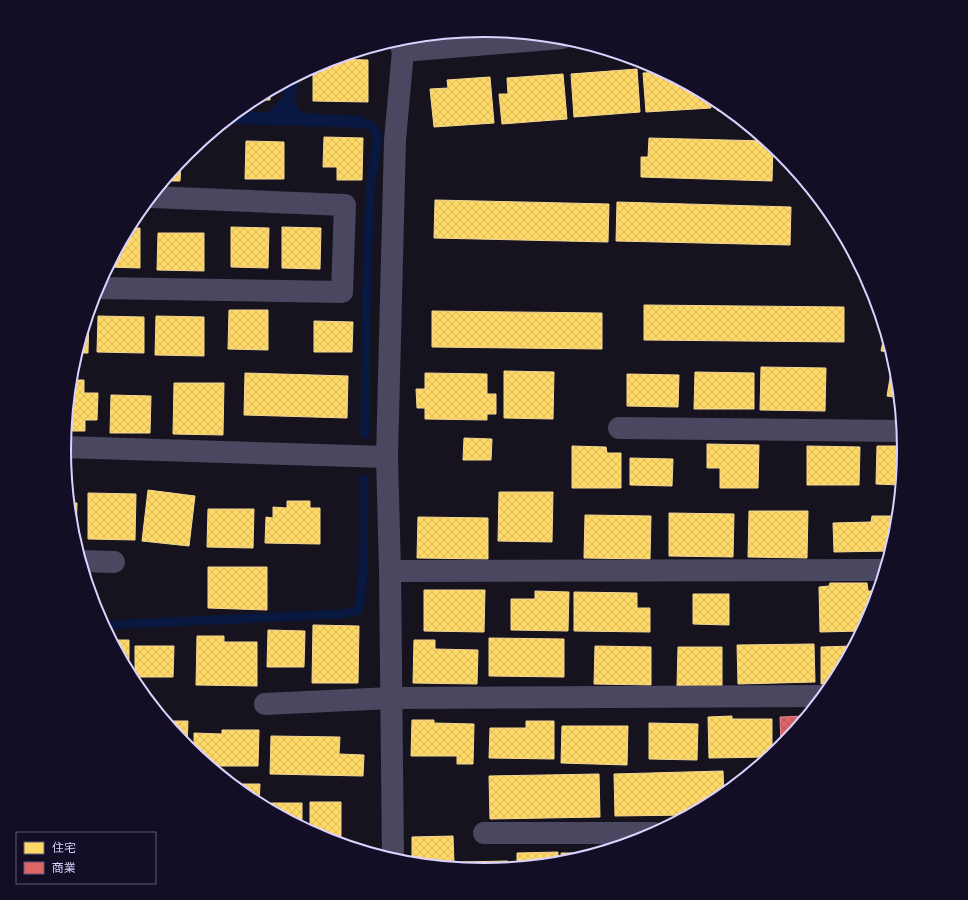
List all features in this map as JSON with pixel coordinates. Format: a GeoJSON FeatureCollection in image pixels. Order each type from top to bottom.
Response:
{"type":"FeatureCollection","features":[{"type":"Feature","properties":{"kind":"street"},"geometry":{"type":"LineString","coordinates":[[404,45],[525,40]]}},
{"type":"Feature","properties":{"kind":"street"},"geometry":{"type":"LineString","coordinates":[[393,853],[390,571],[387,458],[395,140],[400,46]]}},
{"type":"Feature","properties":{"kind":"street"},"geometry":{"type":"LineString","coordinates":[[104,288],[342,292],[345,205],[157,197]]}},
{"type":"Feature","properties":{"kind":"street"},"geometry":{"type":"LineString","coordinates":[[619,428],[896,431]]}},
{"type":"Feature","properties":{"kind":"street"},"geometry":{"type":"LineString","coordinates":[[71,447],[387,458]]}},
{"type":"Feature","properties":{"kind":"street"},"geometry":{"type":"LineString","coordinates":[[86,561],[114,562]]}},
{"type":"Feature","properties":{"kind":"street"},"geometry":{"type":"LineString","coordinates":[[390,571],[879,570]]}},
{"type":"Feature","properties":{"kind":"street"},"geometry":{"type":"LineString","coordinates":[[265,704],[391,698],[815,696]]}},
{"type":"Feature","properties":{"kind":"street"},"geometry":{"type":"LineString","coordinates":[[484,833],[639,833]]}},
{"type":"Feature","properties":{"kind":"water"},"geometry":{"type":"Polygon","coordinates":[[[297,82],[295,104],[303,113],[364,116],[366,128],[232,123],[249,111],[267,113],[283,98],[284,89],[297,82]]]}},
{"type":"Feature","properties":{"kind":"building: 住宅"},"geometry":{"type":"Polygon","coordinates":[[[350,59],[368,60],[368,102],[313,101],[313,74],[350,59]]]}},
{"type":"Feature","properties":{"kind":"building: 住宅"},"geometry":{"type":"Polygon","coordinates":[[[637,69],[640,112],[574,117],[571,74],[637,69]]]}},
{"type":"Feature","properties":{"kind":"building: 住宅"},"geometry":{"type":"Polygon","coordinates":[[[643,73],[652,73],[667,80],[690,92],[711,106],[711,108],[646,112],[643,73]]]}},
{"type":"Feature","properties":{"kind":"building: 住宅"},"geometry":{"type":"Polygon","coordinates":[[[563,74],[567,119],[502,124],[499,94],[508,94],[507,78],[563,74]]]}},
{"type":"Feature","properties":{"kind":"building: 住宅"},"geometry":{"type":"Polygon","coordinates":[[[490,77],[494,123],[434,127],[430,89],[448,88],[447,80],[490,77]]]}},
{"type":"Feature","properties":{"kind":"building: 住宅"},"geometry":{"type":"Polygon","coordinates":[[[324,137],[363,138],[362,180],[337,180],[337,167],[323,167],[324,137]]]}},
{"type":"Feature","properties":{"kind":"building: 住宅"},"geometry":{"type":"Polygon","coordinates":[[[649,138],[758,141],[773,155],[772,181],[641,177],[641,157],[648,157],[649,138]]]}},
{"type":"Feature","properties":{"kind":"building: 住宅"},"geometry":{"type":"Polygon","coordinates":[[[246,141],[284,142],[284,179],[245,179],[246,141]]]}},
{"type":"Feature","properties":{"kind":"building: 住宅"},"geometry":{"type":"Polygon","coordinates":[[[181,170],[180,181],[171,181],[181,170]]]}},
{"type":"Feature","properties":{"kind":"building: 住宅"},"geometry":{"type":"Polygon","coordinates":[[[435,200],[609,204],[608,242],[434,238],[435,200]]]}},
{"type":"Feature","properties":{"kind":"building: 住宅"},"geometry":{"type":"Polygon","coordinates":[[[617,202],[791,207],[790,245],[616,241],[617,202]]]}},
{"type":"Feature","properties":{"kind":"building: 住宅"},"geometry":{"type":"Polygon","coordinates":[[[231,227],[269,228],[268,268],[231,267],[231,227]]]}},
{"type":"Feature","properties":{"kind":"building: 住宅"},"geometry":{"type":"Polygon","coordinates":[[[282,227],[321,228],[320,269],[282,268],[282,227]]]}},
{"type":"Feature","properties":{"kind":"building: 住宅"},"geometry":{"type":"Polygon","coordinates":[[[136,228],[140,228],[140,268],[114,267],[126,243],[136,228]]]}},
{"type":"Feature","properties":{"kind":"building: 住宅"},"geometry":{"type":"Polygon","coordinates":[[[158,233],[204,233],[204,271],[157,270],[158,233]]]}},
{"type":"Feature","properties":{"kind":"building: 住宅"},"geometry":{"type":"Polygon","coordinates":[[[644,305],[844,307],[844,342],[644,340],[644,305]]]}},
{"type":"Feature","properties":{"kind":"building: 住宅"},"geometry":{"type":"Polygon","coordinates":[[[229,310],[268,310],[268,350],[228,349],[229,310]]]}},
{"type":"Feature","properties":{"kind":"building: 住宅"},"geometry":{"type":"Polygon","coordinates":[[[432,311],[602,313],[602,349],[432,347],[432,311]]]}},
{"type":"Feature","properties":{"kind":"building: 住宅"},"geometry":{"type":"Polygon","coordinates":[[[98,316],[144,317],[144,353],[97,352],[98,316]]]}},
{"type":"Feature","properties":{"kind":"building: 住宅"},"geometry":{"type":"Polygon","coordinates":[[[156,316],[204,317],[204,356],[155,355],[156,316]]]}},
{"type":"Feature","properties":{"kind":"building: 住宅"},"geometry":{"type":"Polygon","coordinates":[[[314,321],[353,322],[352,352],[314,352],[314,321]]]}},
{"type":"Feature","properties":{"kind":"building: 住宅"},"geometry":{"type":"Polygon","coordinates":[[[89,331],[88,353],[83,353],[89,331]]]}},
{"type":"Feature","properties":{"kind":"building: 住宅"},"geometry":{"type":"Polygon","coordinates":[[[883,342],[885,351],[881,351],[883,342]]]}},
{"type":"Feature","properties":{"kind":"building: 住宅"},"geometry":{"type":"Polygon","coordinates":[[[761,367],[826,368],[825,411],[760,410],[761,367]]]}},
{"type":"Feature","properties":{"kind":"building: 住宅"},"geometry":{"type":"Polygon","coordinates":[[[504,371],[554,372],[553,419],[504,418],[504,371]]]}},
{"type":"Feature","properties":{"kind":"building: 住宅"},"geometry":{"type":"Polygon","coordinates":[[[695,372],[754,373],[754,409],[694,409],[695,372]]]}},
{"type":"Feature","properties":{"kind":"building: 住宅"},"geometry":{"type":"Polygon","coordinates":[[[245,373],[348,376],[347,418],[244,415],[245,373]]]}},
{"type":"Feature","properties":{"kind":"building: 住宅"},"geometry":{"type":"Polygon","coordinates":[[[425,373],[487,374],[487,394],[496,394],[496,414],[487,414],[487,420],[425,419],[425,408],[417,408],[416,389],[425,389],[425,373]]]}},
{"type":"Feature","properties":{"kind":"building: 住宅"},"geometry":{"type":"Polygon","coordinates":[[[627,374],[679,375],[678,407],[627,406],[627,374]]]}},
{"type":"Feature","properties":{"kind":"building: 住宅"},"geometry":{"type":"Polygon","coordinates":[[[890,377],[893,397],[887,396],[890,377]]]}},
{"type":"Feature","properties":{"kind":"building: 住宅"},"geometry":{"type":"Polygon","coordinates":[[[77,380],[84,380],[84,393],[98,393],[97,420],[85,420],[85,431],[72,431],[77,380]]]}},
{"type":"Feature","properties":{"kind":"building: 住宅"},"geometry":{"type":"Polygon","coordinates":[[[174,383],[224,383],[223,435],[173,434],[174,383]]]}},
{"type":"Feature","properties":{"kind":"building: 住宅"},"geometry":{"type":"Polygon","coordinates":[[[111,395],[151,396],[150,433],[110,433],[111,395]]]}},
{"type":"Feature","properties":{"kind":"building: 住宅"},"geometry":{"type":"Polygon","coordinates":[[[464,438],[492,439],[491,460],[463,460],[464,438]]]}},
{"type":"Feature","properties":{"kind":"building: 住宅"},"geometry":{"type":"Polygon","coordinates":[[[707,444],[759,445],[758,488],[720,488],[720,468],[707,468],[707,444]]]}},
{"type":"Feature","properties":{"kind":"building: 住宅"},"geometry":{"type":"Polygon","coordinates":[[[572,446],[606,447],[607,453],[621,453],[621,488],[572,488],[572,446]]]}},
{"type":"Feature","properties":{"kind":"building: 住宅"},"geometry":{"type":"Polygon","coordinates":[[[807,446],[860,447],[859,485],[807,485],[807,446]]]}},
{"type":"Feature","properties":{"kind":"building: 住宅"},"geometry":{"type":"Polygon","coordinates":[[[877,446],[897,446],[895,485],[876,484],[877,446]]]}},
{"type":"Feature","properties":{"kind":"building: 住宅"},"geometry":{"type":"Polygon","coordinates":[[[630,458],[673,459],[672,486],[630,485],[630,458]]]}},
{"type":"Feature","properties":{"kind":"building: 住宅"},"geometry":{"type":"Polygon","coordinates":[[[148,490],[195,496],[189,546],[142,541],[148,490]]]}},
{"type":"Feature","properties":{"kind":"building: 住宅"},"geometry":{"type":"Polygon","coordinates":[[[499,492],[553,492],[552,542],[498,541],[499,492]]]}},
{"type":"Feature","properties":{"kind":"building: 住宅"},"geometry":{"type":"Polygon","coordinates":[[[88,493],[136,494],[135,540],[88,539],[88,493]]]}},
{"type":"Feature","properties":{"kind":"building: 住宅"},"geometry":{"type":"Polygon","coordinates":[[[287,501],[310,501],[310,508],[320,508],[320,544],[265,543],[266,517],[273,518],[273,507],[287,508],[287,501]]]}},
{"type":"Feature","properties":{"kind":"building: 住宅"},"geometry":{"type":"Polygon","coordinates":[[[75,503],[77,503],[77,515],[75,503]]]}},
{"type":"Feature","properties":{"kind":"building: 住宅"},"geometry":{"type":"Polygon","coordinates":[[[208,509],[254,509],[253,548],[207,547],[208,509]]]}},
{"type":"Feature","properties":{"kind":"building: 住宅"},"geometry":{"type":"Polygon","coordinates":[[[749,511],[808,511],[807,558],[748,557],[749,511]]]}},
{"type":"Feature","properties":{"kind":"building: 住宅"},"geometry":{"type":"Polygon","coordinates":[[[669,513],[734,514],[733,557],[669,556],[669,513]]]}},
{"type":"Feature","properties":{"kind":"building: 住宅"},"geometry":{"type":"Polygon","coordinates":[[[585,515],[651,516],[650,559],[584,558],[585,515]]]}},
{"type":"Feature","properties":{"kind":"building: 住宅"},"geometry":{"type":"Polygon","coordinates":[[[872,516],[891,516],[884,551],[834,552],[833,523],[871,522],[872,516]]]}},
{"type":"Feature","properties":{"kind":"building: 住宅"},"geometry":{"type":"Polygon","coordinates":[[[418,517],[488,518],[488,559],[417,558],[418,517]]]}},
{"type":"Feature","properties":{"kind":"building: 住宅"},"geometry":{"type":"Polygon","coordinates":[[[208,567],[267,567],[267,610],[208,608],[208,567]]]}},
{"type":"Feature","properties":{"kind":"building: 住宅"},"geometry":{"type":"Polygon","coordinates":[[[830,583],[867,583],[868,591],[872,591],[855,631],[820,632],[819,587],[829,586],[830,583]]]}},
{"type":"Feature","properties":{"kind":"building: 住宅"},"geometry":{"type":"Polygon","coordinates":[[[424,590],[485,590],[484,632],[424,631],[424,590]]]}},
{"type":"Feature","properties":{"kind":"building: 住宅"},"geometry":{"type":"Polygon","coordinates":[[[535,591],[569,592],[568,631],[511,630],[511,599],[535,599],[535,591]]]}},
{"type":"Feature","properties":{"kind":"building: 住宅"},"geometry":{"type":"Polygon","coordinates":[[[574,592],[637,593],[637,608],[650,608],[650,632],[574,631],[574,592]]]}},
{"type":"Feature","properties":{"kind":"building: 住宅"},"geometry":{"type":"Polygon","coordinates":[[[693,594],[729,594],[729,625],[693,624],[693,594]]]}},
{"type":"Feature","properties":{"kind":"building: 住宅"},"geometry":{"type":"Polygon","coordinates":[[[313,625],[359,626],[358,683],[312,683],[313,625]]]}},
{"type":"Feature","properties":{"kind":"building: 住宅"},"geometry":{"type":"Polygon","coordinates":[[[268,630],[305,631],[304,667],[267,667],[268,630]]]}},
{"type":"Feature","properties":{"kind":"building: 住宅"},"geometry":{"type":"Polygon","coordinates":[[[197,636],[224,636],[224,642],[257,642],[257,686],[196,685],[197,636]]]}},
{"type":"Feature","properties":{"kind":"building: 住宅"},"geometry":{"type":"Polygon","coordinates":[[[489,638],[564,639],[564,677],[489,676],[489,638]]]}},
{"type":"Feature","properties":{"kind":"building: 住宅"},"geometry":{"type":"Polygon","coordinates":[[[118,640],[129,640],[129,661],[118,640]]]}},
{"type":"Feature","properties":{"kind":"building: 住宅"},"geometry":{"type":"Polygon","coordinates":[[[414,640],[435,640],[435,649],[478,650],[477,684],[413,683],[414,640]]]}},
{"type":"Feature","properties":{"kind":"building: 住宅"},"geometry":{"type":"Polygon","coordinates":[[[814,644],[815,682],[738,684],[737,645],[814,644]]]}},
{"type":"Feature","properties":{"kind":"building: 住宅"},"geometry":{"type":"Polygon","coordinates":[[[135,646],[174,646],[173,677],[140,677],[135,670],[135,646]]]}},
{"type":"Feature","properties":{"kind":"building: 住宅"},"geometry":{"type":"Polygon","coordinates":[[[595,646],[651,647],[651,685],[594,684],[595,646]]]}},
{"type":"Feature","properties":{"kind":"building: 住宅"},"geometry":{"type":"Polygon","coordinates":[[[847,646],[824,684],[821,684],[821,647],[847,646]]]}},
{"type":"Feature","properties":{"kind":"building: 住宅"},"geometry":{"type":"Polygon","coordinates":[[[678,647],[722,647],[722,687],[677,686],[678,647]]]}},
{"type":"Feature","properties":{"kind":"building: 住宅"},"geometry":{"type":"Polygon","coordinates":[[[732,716],[732,719],[772,719],[772,746],[760,757],[709,758],[708,717],[732,716]]]}},
{"type":"Feature","properties":{"kind":"building: 住宅"},"geometry":{"type":"Polygon","coordinates":[[[412,720],[434,720],[434,723],[474,724],[473,764],[457,764],[457,756],[411,756],[412,720]]]}},
{"type":"Feature","properties":{"kind":"building: 住宅"},"geometry":{"type":"Polygon","coordinates":[[[172,721],[188,721],[187,737],[172,721]]]}},
{"type":"Feature","properties":{"kind":"building: 住宅"},"geometry":{"type":"Polygon","coordinates":[[[526,721],[554,721],[554,759],[489,758],[490,728],[526,728],[526,721]]]}},
{"type":"Feature","properties":{"kind":"building: 住宅"},"geometry":{"type":"Polygon","coordinates":[[[649,723],[698,724],[697,760],[649,759],[649,723]]]}},
{"type":"Feature","properties":{"kind":"building: 住宅"},"geometry":{"type":"Polygon","coordinates":[[[562,726],[628,726],[627,765],[561,763],[562,726]]]}},
{"type":"Feature","properties":{"kind":"building: 住宅"},"geometry":{"type":"Polygon","coordinates":[[[222,730],[259,730],[258,766],[218,766],[194,744],[194,733],[222,734],[222,730]]]}},
{"type":"Feature","properties":{"kind":"building: 住宅"},"geometry":{"type":"Polygon","coordinates":[[[271,736],[340,737],[339,754],[364,755],[363,776],[270,774],[271,736]]]}},
{"type":"Feature","properties":{"kind":"building: 住宅"},"geometry":{"type":"Polygon","coordinates":[[[723,771],[724,786],[676,815],[615,816],[614,774],[723,771]]]}},
{"type":"Feature","properties":{"kind":"building: 住宅"},"geometry":{"type":"Polygon","coordinates":[[[599,774],[600,817],[490,819],[489,776],[599,774]]]}},
{"type":"Feature","properties":{"kind":"building: 住宅"},"geometry":{"type":"Polygon","coordinates":[[[242,784],[260,784],[259,796],[242,784]]]}},
{"type":"Feature","properties":{"kind":"building: 住宅"},"geometry":{"type":"Polygon","coordinates":[[[310,802],[341,802],[341,836],[326,832],[310,824],[310,802]]]}},
{"type":"Feature","properties":{"kind":"building: 住宅"},"geometry":{"type":"Polygon","coordinates":[[[302,803],[302,820],[277,808],[271,804],[302,803]]]}},
{"type":"Feature","properties":{"kind":"building: 住宅"},"geometry":{"type":"Polygon","coordinates":[[[453,836],[454,862],[412,856],[412,837],[453,836]]]}},
{"type":"Feature","properties":{"kind":"building: 住宅"},"geometry":{"type":"Polygon","coordinates":[[[558,852],[558,856],[517,861],[517,853],[558,852]]]}},
{"type":"Feature","properties":{"kind":"building: 住宅"},"geometry":{"type":"Polygon","coordinates":[[[561,853],[574,853],[565,855],[561,856],[561,853]]]}},
{"type":"Feature","properties":{"kind":"building: 住宅"},"geometry":{"type":"Polygon","coordinates":[[[508,861],[484,863],[460,862],[508,861]]]}},
{"type":"Feature","properties":{"kind":"building: 商業"},"geometry":{"type":"Polygon","coordinates":[[[800,716],[781,737],[780,717],[800,716]]]}},
{"type":"Feature","properties":{"kind":"waterway"},"geometry":{"type":"LineString","coordinates":[[353,123],[371,125],[378,135],[370,189],[366,309],[365,434]]}},
{"type":"Feature","properties":{"kind":"waterway"},"geometry":{"type":"LineString","coordinates":[[110,625],[341,614],[359,610],[363,571],[364,479]]}}]}
